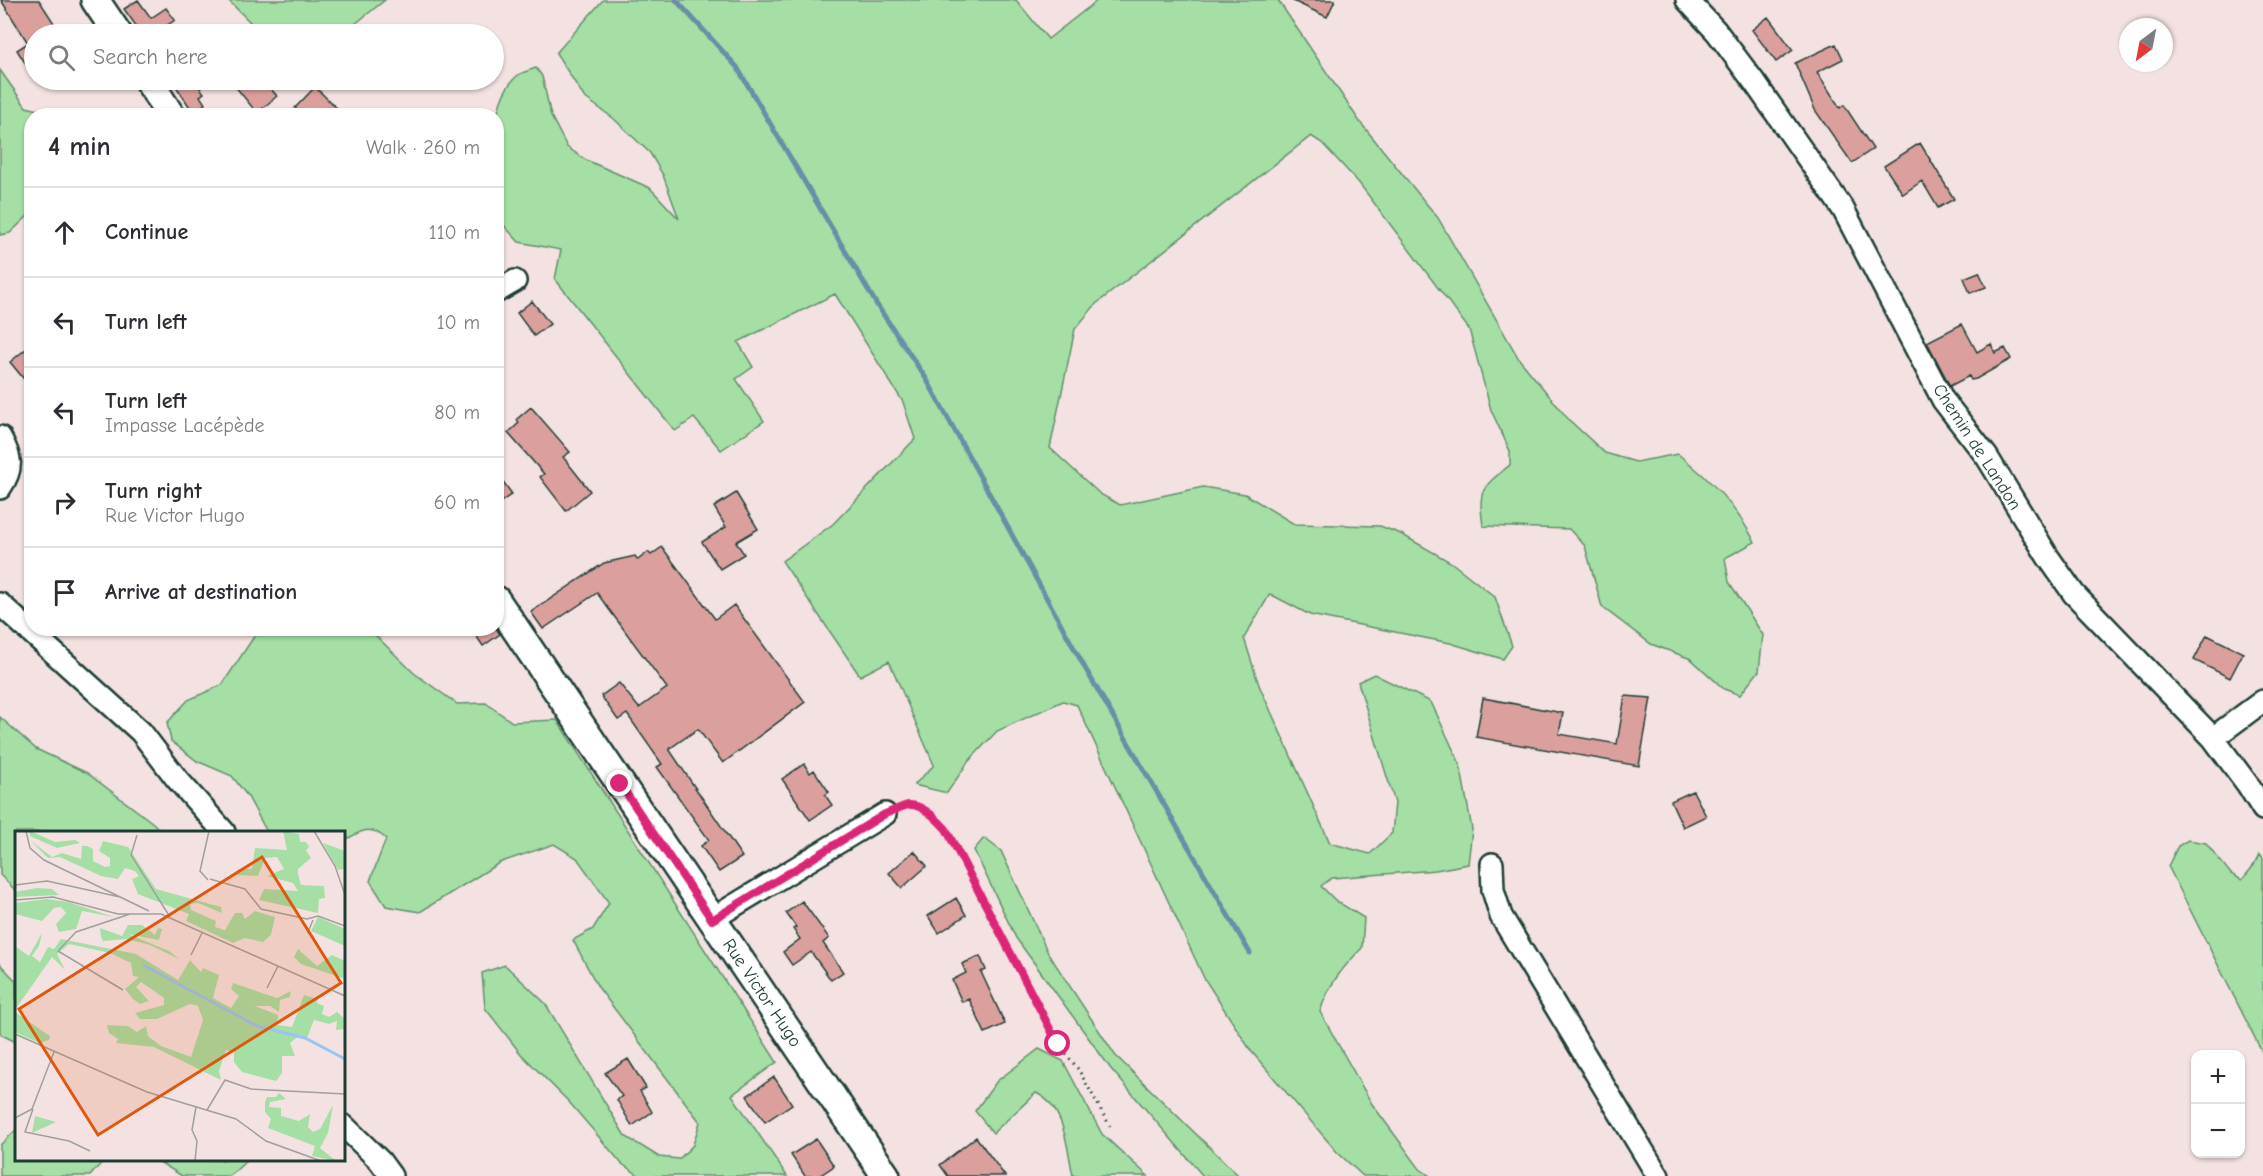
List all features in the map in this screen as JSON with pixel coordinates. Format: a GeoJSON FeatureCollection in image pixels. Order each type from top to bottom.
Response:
{"type":"FeatureCollection","features":[{"type":"Feature","properties":{"kind":"main road"},"geometry":{"type":"LineString","coordinates":[[95,0],[111,24]]}},
{"type":"Feature","properties":{"kind":"main road"},"geometry":{"type":"LineString","coordinates":[[154,90],[166,108]]}},
{"type":"Feature","properties":{"kind":"main road","name":"Rue Victor Hugo"},"geometry":{"type":"LineString","coordinates":[[504,612],[712,920],[872,1165],[886,1176]]}},
{"type":"Feature","properties":{"kind":"street","name":"Chemin de Landon"},"geometry":{"type":"LineString","coordinates":[[1687,0],[1716,31],[1749,74],[1843,209],[1943,400],[1987,457],[2048,557],[2074,594],[2213,738],[2263,809]]}},
{"type":"Feature","properties":{"kind":"street"},"geometry":{"type":"LineString","coordinates":[[504,287],[515,281]]}},
{"type":"Feature","properties":{"kind":"street"},"geometry":{"type":"LineString","coordinates":[[0,436],[9,454],[10,466],[6,480],[0,488]]}},
{"type":"Feature","properties":{"kind":"street"},"geometry":{"type":"LineString","coordinates":[[0,604],[24,626]]}},
{"type":"Feature","properties":{"kind":"street"},"geometry":{"type":"LineString","coordinates":[[35,636],[141,732],[223,831]]}},
{"type":"Feature","properties":{"kind":"street"},"geometry":{"type":"LineString","coordinates":[[2213,738],[2263,701]]}},
{"type":"Feature","properties":{"kind":"street"},"geometry":{"type":"LineString","coordinates":[[712,920],[885,814]]}},
{"type":"Feature","properties":{"kind":"street"},"geometry":{"type":"LineString","coordinates":[[1492,864],[1493,890],[1501,916],[1658,1176]]}},
{"type":"Feature","properties":{"kind":"street"},"geometry":{"type":"LineString","coordinates":[[345,1127],[386,1168],[408,1176]]}},
{"type":"Feature","properties":{"kind":"path"},"geometry":{"type":"LineString","coordinates":[[885,814],[909,805],[918,807],[938,819],[946,829],[1058,1044],[1078,1069],[1110,1126]]}},
{"type":"Feature","properties":{"kind":"green space"},"geometry":{"type":"Polygon","coordinates":[[[228,0],[385,0],[355,24],[252,24],[228,0]]]}},
{"type":"Feature","properties":{"kind":"green space"},"geometry":{"type":"Polygon","coordinates":[[[603,0],[1016,0],[1048,39],[1098,0],[1278,0],[1360,122],[1438,218],[1519,359],[1569,420],[1605,453],[1636,462],[1678,454],[1712,484],[1731,505],[1755,542],[1725,558],[1729,582],[1763,635],[1759,671],[1740,695],[1724,689],[1691,659],[1651,644],[1602,607],[1585,546],[1569,529],[1483,526],[1481,505],[1484,491],[1493,479],[1510,465],[1510,451],[1491,410],[1469,329],[1359,183],[1322,143],[1311,136],[1096,304],[1075,329],[1050,448],[1100,494],[1120,505],[1203,487],[1245,494],[1294,524],[1380,526],[1401,534],[1452,563],[1495,597],[1512,646],[1503,659],[1450,643],[1310,615],[1270,594],[1244,638],[1259,685],[1330,843],[1370,854],[1392,833],[1395,803],[1358,682],[1374,674],[1431,702],[1460,764],[1472,829],[1468,864],[1436,870],[1332,878],[1321,886],[1336,901],[1364,918],[1362,948],[1337,977],[1327,993],[1320,1012],[1372,1104],[1420,1169],[1430,1176],[1363,1176],[1337,1152],[1251,1051],[1204,978],[1077,705],[1063,701],[997,731],[968,762],[947,793],[914,785],[934,765],[889,661],[860,676],[782,561],[833,524],[915,439],[903,402],[835,294],[738,342],[753,367],[736,379],[764,421],[721,450],[694,418],[675,431],[555,279],[561,250],[519,242],[504,226],[504,108],[499,108],[502,97],[518,75],[536,68],[542,76],[551,116],[567,147],[586,160],[650,188],[679,219],[663,175],[650,153],[613,118],[584,97],[556,53],[603,0]]]}},
{"type":"Feature","properties":{"kind":"green space"},"geometry":{"type":"Polygon","coordinates":[[[0,70],[26,107],[30,108],[24,108],[24,220],[10,233],[0,235],[0,70]]]}},
{"type":"Feature","properties":{"kind":"green space"},"geometry":{"type":"Polygon","coordinates":[[[254,636],[376,636],[414,673],[457,704],[486,703],[512,722],[557,720],[777,1062],[732,1095],[787,1176],[640,1176],[622,1164],[569,1102],[521,1054],[485,1008],[482,973],[505,965],[545,1003],[625,1136],[659,1157],[679,1159],[693,1145],[700,1122],[598,987],[573,940],[593,929],[609,903],[577,858],[554,844],[499,863],[420,912],[386,906],[370,881],[386,839],[380,834],[370,830],[355,834],[345,840],[345,831],[266,831],[248,797],[232,776],[197,761],[171,741],[167,723],[188,700],[222,685],[254,636]]]}},
{"type":"Feature","properties":{"kind":"green space"},"geometry":{"type":"Polygon","coordinates":[[[0,717],[36,749],[87,773],[161,831],[15,831],[15,890],[0,875],[0,717]]]}},
{"type":"Feature","properties":{"kind":"green space"},"geometry":{"type":"Polygon","coordinates":[[[984,838],[1001,851],[1048,953],[1115,1055],[1239,1176],[1203,1176],[1111,1069],[1016,938],[974,850],[984,838]]]}},
{"type":"Feature","properties":{"kind":"green space"},"geometry":{"type":"Polygon","coordinates":[[[2188,840],[2206,843],[2231,874],[2242,880],[2259,855],[2263,858],[2263,1054],[2168,866],[2178,846],[2188,840]]]}},
{"type":"Feature","properties":{"kind":"green space"},"geometry":{"type":"Polygon","coordinates":[[[0,964],[15,980],[15,1042],[0,1034],[0,964]]]}},
{"type":"Feature","properties":{"kind":"green space"},"geometry":{"type":"Polygon","coordinates":[[[1039,1049],[1063,1061],[1102,1134],[1148,1176],[1073,1176],[1059,1118],[1046,1099],[1036,1093],[993,1133],[975,1111],[997,1081],[1039,1049]]]}},
{"type":"Feature","properties":{"kind":"green space"},"geometry":{"type":"Polygon","coordinates":[[[15,1131],[15,1161],[103,1161],[90,1176],[0,1176],[0,1145],[15,1131]]]}},
{"type":"Feature","properties":{"kind":"green space"},"geometry":{"type":"Polygon","coordinates":[[[158,1161],[246,1161],[230,1176],[182,1176],[158,1161]]]}},
{"type":"Feature","properties":{"kind":"building"},"geometry":{"type":"Polygon","coordinates":[[[1,0],[39,0],[55,24],[24,24],[24,37],[1,0]]]}},
{"type":"Feature","properties":{"kind":"building"},"geometry":{"type":"Polygon","coordinates":[[[138,0],[151,18],[166,8],[175,20],[169,24],[135,24],[124,9],[138,0]]]}},
{"type":"Feature","properties":{"kind":"building"},"geometry":{"type":"Polygon","coordinates":[[[1291,0],[1335,0],[1327,17],[1291,0]]]}},
{"type":"Feature","properties":{"kind":"building"},"geometry":{"type":"Polygon","coordinates":[[[1768,17],[1793,50],[1776,62],[1752,30],[1768,17]]]}},
{"type":"Feature","properties":{"kind":"building"},"geometry":{"type":"Polygon","coordinates":[[[1836,44],[1843,59],[1817,72],[1840,108],[1844,105],[1873,149],[1852,163],[1815,110],[1795,63],[1836,44]]]}},
{"type":"Feature","properties":{"kind":"building"},"geometry":{"type":"Polygon","coordinates":[[[24,46],[24,61],[17,50],[24,46]]]}},
{"type":"Feature","properties":{"kind":"building"},"geometry":{"type":"Polygon","coordinates":[[[179,90],[202,90],[204,93],[200,96],[205,104],[199,108],[190,108],[179,90]]]}},
{"type":"Feature","properties":{"kind":"building"},"geometry":{"type":"Polygon","coordinates":[[[238,90],[272,90],[277,96],[263,108],[253,108],[238,90]]]}},
{"type":"Feature","properties":{"kind":"building"},"geometry":{"type":"Polygon","coordinates":[[[312,90],[318,90],[337,108],[295,108],[312,90]]]}},
{"type":"Feature","properties":{"kind":"building"},"geometry":{"type":"Polygon","coordinates":[[[1920,143],[1954,199],[1938,208],[1922,181],[1903,194],[1884,166],[1920,143]]]}},
{"type":"Feature","properties":{"kind":"building"},"geometry":{"type":"Polygon","coordinates":[[[1979,272],[1986,287],[1970,293],[1964,278],[1979,272]]]}},
{"type":"Feature","properties":{"kind":"building"},"geometry":{"type":"Polygon","coordinates":[[[532,301],[550,324],[534,336],[517,313],[532,301]]]}},
{"type":"Feature","properties":{"kind":"building"},"geometry":{"type":"Polygon","coordinates":[[[1962,324],[1977,352],[1991,344],[1995,353],[2005,348],[2011,359],[1976,379],[1971,380],[1969,376],[1950,386],[1927,342],[1962,324]]]}},
{"type":"Feature","properties":{"kind":"building"},"geometry":{"type":"Polygon","coordinates":[[[24,351],[24,379],[10,362],[24,351]]]}},
{"type":"Feature","properties":{"kind":"building"},"geometry":{"type":"Polygon","coordinates":[[[531,407],[570,452],[563,457],[590,491],[566,511],[540,477],[544,474],[508,433],[519,423],[517,419],[531,407]]]}},
{"type":"Feature","properties":{"kind":"building"},"geometry":{"type":"Polygon","coordinates":[[[504,483],[512,494],[504,500],[504,483]]]}},
{"type":"Feature","properties":{"kind":"building"},"geometry":{"type":"Polygon","coordinates":[[[736,493],[758,529],[736,542],[744,554],[720,569],[702,542],[726,527],[714,507],[736,493]]]}},
{"type":"Feature","properties":{"kind":"building"},"geometry":{"type":"Polygon","coordinates":[[[662,547],[715,619],[734,605],[805,702],[723,763],[698,729],[669,749],[742,857],[719,872],[701,846],[709,840],[657,767],[662,764],[627,714],[618,720],[601,696],[619,683],[639,708],[667,688],[597,593],[543,629],[531,612],[604,563],[635,556],[638,560],[648,552],[651,555],[662,547]]]}},
{"type":"Feature","properties":{"kind":"building"},"geometry":{"type":"Polygon","coordinates":[[[2207,635],[2243,653],[2230,678],[2194,660],[2207,635]]]}},
{"type":"Feature","properties":{"kind":"building"},"geometry":{"type":"Polygon","coordinates":[[[476,636],[497,636],[483,646],[476,636]]]}},
{"type":"Feature","properties":{"kind":"building"},"geometry":{"type":"Polygon","coordinates":[[[1625,696],[1651,698],[1639,766],[1476,737],[1483,698],[1563,713],[1559,734],[1617,744],[1625,696]]]}},
{"type":"Feature","properties":{"kind":"building"},"geometry":{"type":"Polygon","coordinates":[[[804,764],[810,773],[814,770],[829,792],[825,795],[832,805],[810,820],[782,779],[804,764]]]}},
{"type":"Feature","properties":{"kind":"building"},"geometry":{"type":"Polygon","coordinates":[[[1693,791],[1706,816],[1683,827],[1671,801],[1693,791]]]}},
{"type":"Feature","properties":{"kind":"building"},"geometry":{"type":"Polygon","coordinates":[[[914,851],[927,866],[902,888],[889,873],[914,851]]]}},
{"type":"Feature","properties":{"kind":"building"},"geometry":{"type":"Polygon","coordinates":[[[956,898],[966,915],[939,933],[928,916],[956,898]]]}},
{"type":"Feature","properties":{"kind":"building"},"geometry":{"type":"Polygon","coordinates":[[[802,901],[829,938],[823,943],[843,972],[831,980],[811,952],[792,965],[783,952],[800,939],[793,929],[796,927],[786,913],[802,901]]]}},
{"type":"Feature","properties":{"kind":"building"},"geometry":{"type":"Polygon","coordinates":[[[980,956],[986,970],[981,972],[1005,1024],[985,1033],[969,999],[962,1002],[952,980],[966,973],[962,964],[980,956]]]}},
{"type":"Feature","properties":{"kind":"building"},"geometry":{"type":"Polygon","coordinates":[[[628,1059],[646,1088],[640,1091],[652,1112],[632,1126],[617,1100],[622,1096],[605,1073],[628,1059]]]}},
{"type":"Feature","properties":{"kind":"building"},"geometry":{"type":"Polygon","coordinates":[[[774,1077],[792,1104],[765,1122],[747,1096],[774,1077]]]}},
{"type":"Feature","properties":{"kind":"building"},"geometry":{"type":"Polygon","coordinates":[[[976,1137],[1005,1176],[948,1176],[940,1165],[976,1137]]]}},
{"type":"Feature","properties":{"kind":"building"},"geometry":{"type":"Polygon","coordinates":[[[816,1139],[834,1166],[819,1176],[805,1176],[791,1155],[816,1139]]]}},
{"type":"Feature","properties":{"kind":"waterway"},"geometry":{"type":"LineString","coordinates":[[676,0],[737,67],[877,305],[927,380],[1085,668],[1250,953]]}},
{"type":"Feature","properties":{"kind":"route"},"geometry":{"type":"LineString","coordinates":[[620,784],[712,920],[885,814],[909,805],[918,807],[938,819],[946,829],[1058,1044]]}}]}
